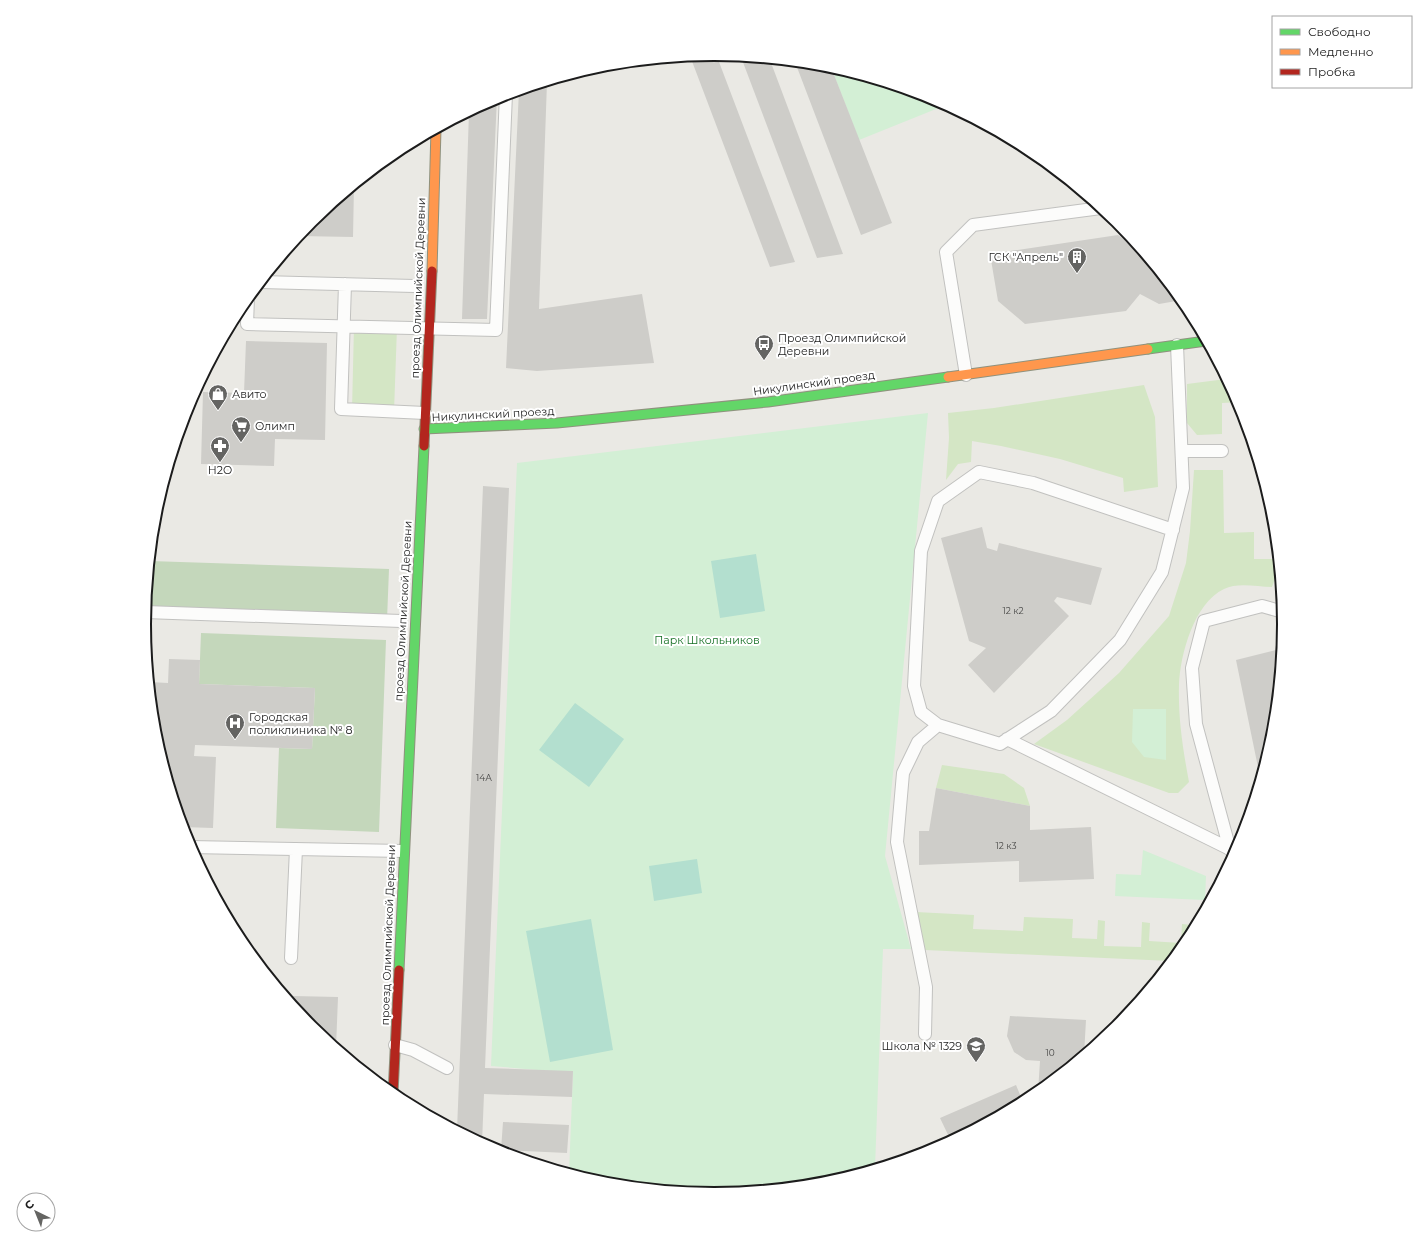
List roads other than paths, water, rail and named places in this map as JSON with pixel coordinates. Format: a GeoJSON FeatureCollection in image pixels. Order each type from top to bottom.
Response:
{"type":"FeatureCollection","features":[{"type":"Feature","properties":{"kind":"street","name":"проезд Олимпийской Деревни"},"geometry":{"type":"LineString","coordinates":[[393,1087],[403,851],[430,328],[436,134]]}},
{"type":"Feature","properties":{"kind":"street","name":"Никулинский проезд"},"geometry":{"type":"LineString","coordinates":[[424,429],[557,423],[788,400],[1201,342]]}},
{"type":"Feature","properties":{"kind":"lane"},"geometry":{"type":"LineString","coordinates":[[247,309],[246,324],[496,330],[506,101]]}},
{"type":"Feature","properties":{"kind":"lane"},"geometry":{"type":"LineString","coordinates":[[966,374],[946,252],[973,226],[1094,209]]}},
{"type":"Feature","properties":{"kind":"lane"},"geometry":{"type":"LineString","coordinates":[[266,282],[414,286]]}},
{"type":"Feature","properties":{"kind":"lane"},"geometry":{"type":"LineString","coordinates":[[345,284],[341,410],[425,413]]}},
{"type":"Feature","properties":{"kind":"lane"},"geometry":{"type":"LineString","coordinates":[[1172,530],[1032,483],[979,472],[938,501],[921,551],[914,686],[921,712],[938,726],[1000,744],[1051,711],[1120,640],[1162,572],[1183,488],[1176,346]]}},
{"type":"Feature","properties":{"kind":"lane"},"geometry":{"type":"LineString","coordinates":[[1182,451],[1222,451]]}},
{"type":"Feature","properties":{"kind":"lane"},"geometry":{"type":"LineString","coordinates":[[1231,845],[1196,724],[1192,668],[1204,621],[1262,606],[1277,610]]}},
{"type":"Feature","properties":{"kind":"lane"},"geometry":{"type":"LineString","coordinates":[[151,612],[401,621]]}},
{"type":"Feature","properties":{"kind":"lane"},"geometry":{"type":"LineString","coordinates":[[925,1034],[926,987],[897,842],[903,773],[918,742],[938,726]]}},
{"type":"Feature","properties":{"kind":"lane"},"geometry":{"type":"LineString","coordinates":[[1007,740],[1229,849]]}},
{"type":"Feature","properties":{"kind":"lane"},"geometry":{"type":"LineString","coordinates":[[198,847],[403,851]]}},
{"type":"Feature","properties":{"kind":"lane"},"geometry":{"type":"LineString","coordinates":[[291,958],[296,848]]}},
{"type":"Feature","properties":{"kind":"lane"},"geometry":{"type":"LineString","coordinates":[[395,1044],[413,1050],[447,1068]]}},
{"type":"Feature","properties":{"kind":"place","name":"ГСК \"Апрель\""},"geometry":{"type":"Point","coordinates":[1077,274]}},
{"type":"Feature","properties":{"kind":"place","name":"Проезд Олимпийской Деревни"},"geometry":{"type":"Point","coordinates":[764,361]}},
{"type":"Feature","properties":{"kind":"place","name":"Авито"},"geometry":{"type":"Point","coordinates":[218,411]}},
{"type":"Feature","properties":{"kind":"place","name":"Олимп"},"geometry":{"type":"Point","coordinates":[241,443]}},
{"type":"Feature","properties":{"kind":"place","name":"H2O"},"geometry":{"type":"Point","coordinates":[220,463]}},
{"type":"Feature","properties":{"kind":"place","name":"Городская поликлиника № 8"},"geometry":{"type":"Point","coordinates":[235,740]}},
{"type":"Feature","properties":{"kind":"place","name":"Школа № 1329"},"geometry":{"type":"Point","coordinates":[976,1063]}},
{"type":"Feature","properties":{"kind":"park label","name":"Парк Школьников"},"geometry":{"type":"Point","coordinates":[707,640]}}]}
